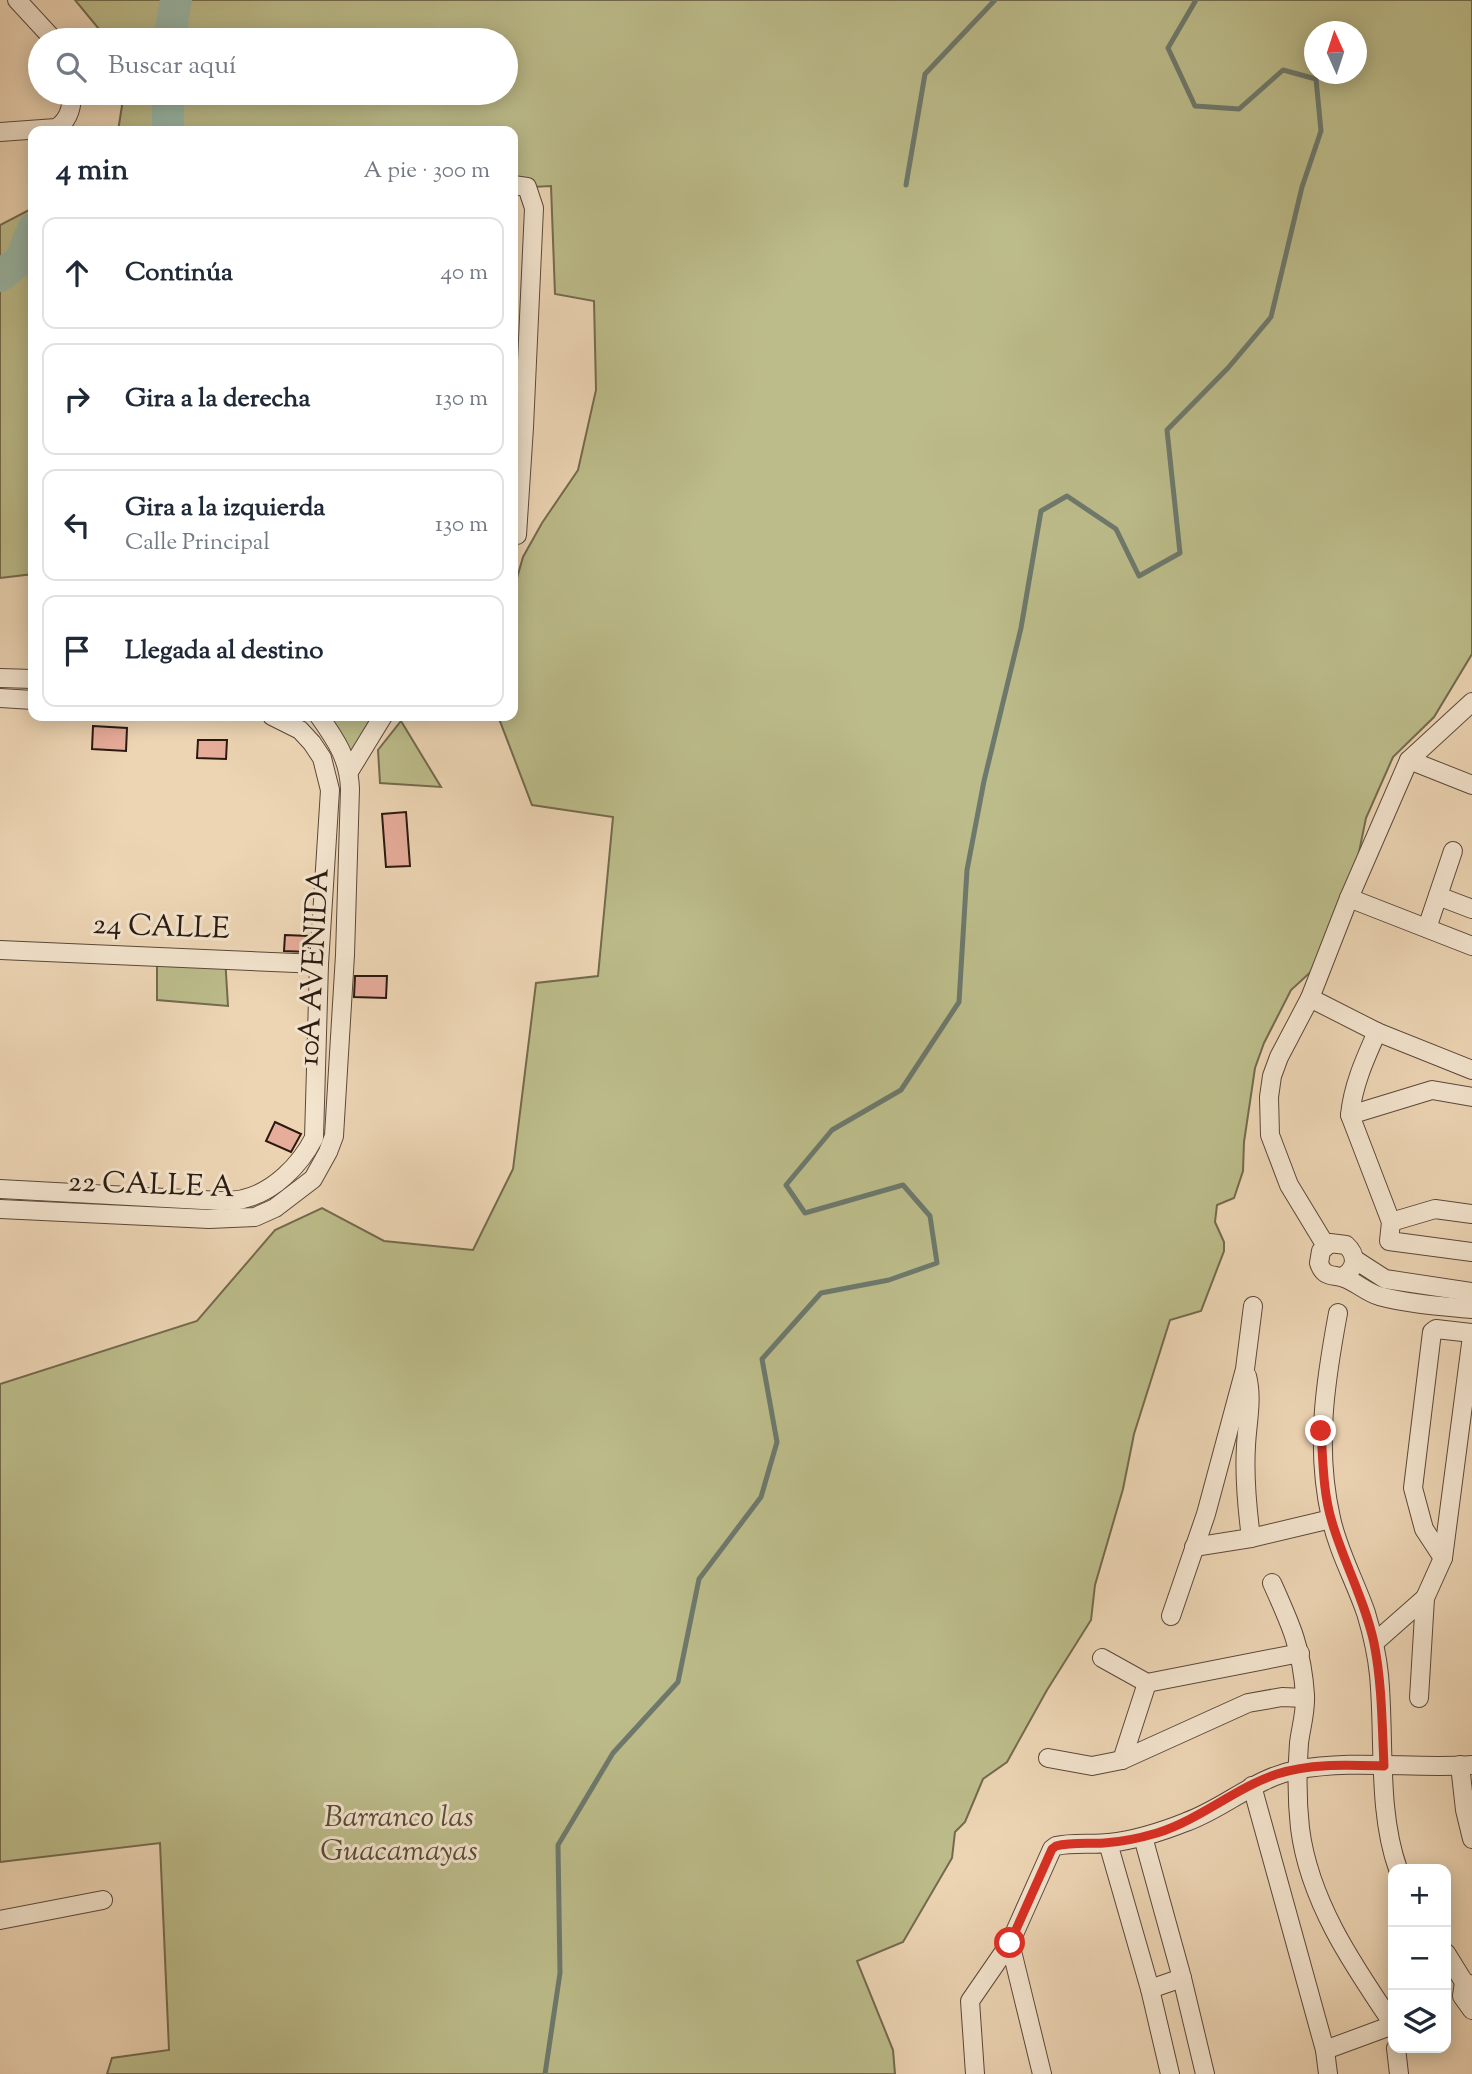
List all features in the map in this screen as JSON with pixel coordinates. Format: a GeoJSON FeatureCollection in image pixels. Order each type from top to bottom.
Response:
{"type":"FeatureCollection","features":[{"type":"Feature","properties":{"kind":"street"},"geometry":{"type":"LineString","coordinates":[[17,0],[43,28]]}},
{"type":"Feature","properties":{"kind":"street"},"geometry":{"type":"LineString","coordinates":[[61,126],[71,105]]}},
{"type":"Feature","properties":{"kind":"street"},"geometry":{"type":"LineString","coordinates":[[0,132],[28,130]]}},
{"type":"Feature","properties":{"kind":"street"},"geometry":{"type":"LineString","coordinates":[[518,186],[527,187],[534,208],[518,519]]}},
{"type":"Feature","properties":{"kind":"street"},"geometry":{"type":"LineString","coordinates":[[0,678],[28,679]]}},
{"type":"Feature","properties":{"kind":"street"},"geometry":{"type":"LineString","coordinates":[[0,698],[28,700]]}},
{"type":"Feature","properties":{"kind":"street"},"geometry":{"type":"LineString","coordinates":[[1326,1246],[1289,1185],[1270,1135],[1269,1097],[1272,1076],[1310,998],[1349,898],[1409,760],[1472,702]]}},
{"type":"Feature","properties":{"kind":"street","name":"10A AVENIDA"},"geometry":{"type":"LineString","coordinates":[[269,1187],[291,1170],[306,1153],[314,1138],[319,964],[330,790],[322,758],[312,743],[300,730],[282,721]]}},
{"type":"Feature","properties":{"kind":"street","name":"10A AVENIDA"},"geometry":{"type":"LineString","coordinates":[[293,1194],[313,1179],[334,1136],[347,921],[350,770],[323,721]]}},
{"type":"Feature","properties":{"kind":"street"},"geometry":{"type":"LineString","coordinates":[[350,770],[380,721]]}},
{"type":"Feature","properties":{"kind":"street"},"geometry":{"type":"LineString","coordinates":[[1409,760],[1472,785]]}},
{"type":"Feature","properties":{"kind":"street"},"geometry":{"type":"LineString","coordinates":[[1427,928],[1453,850]]}},
{"type":"Feature","properties":{"kind":"street"},"geometry":{"type":"LineString","coordinates":[[1438,896],[1472,909]]}},
{"type":"Feature","properties":{"kind":"street"},"geometry":{"type":"LineString","coordinates":[[1349,898],[1472,946]]}},
{"type":"Feature","properties":{"kind":"street","name":"24 CALLE"},"geometry":{"type":"LineString","coordinates":[[0,950],[319,964]]}},
{"type":"Feature","properties":{"kind":"street"},"geometry":{"type":"LineString","coordinates":[[1310,998],[1377,1032],[1472,1070]]}},
{"type":"Feature","properties":{"kind":"street"},"geometry":{"type":"LineString","coordinates":[[1377,1032],[1358,1075],[1349,1115],[1391,1222],[1389,1241],[1472,1252]]}},
{"type":"Feature","properties":{"kind":"street"},"geometry":{"type":"LineString","coordinates":[[1349,1115],[1432,1090],[1472,1097]]}},
{"type":"Feature","properties":{"kind":"street","name":"22 CALLE A"},"geometry":{"type":"LineString","coordinates":[[0,1189],[220,1201],[244,1199],[269,1187]]}},
{"type":"Feature","properties":{"kind":"street","name":"22 CALLE A"},"geometry":{"type":"LineString","coordinates":[[0,1209],[209,1219],[255,1217],[275,1208],[293,1194]]}},
{"type":"Feature","properties":{"kind":"street"},"geometry":{"type":"LineString","coordinates":[[244,1199],[255,1217]]}},
{"type":"Feature","properties":{"kind":"street"},"geometry":{"type":"LineString","coordinates":[[1391,1222],[1435,1209],[1472,1214]]}},
{"type":"Feature","properties":{"kind":"street"},"geometry":{"type":"LineString","coordinates":[[1342,1277],[1352,1270],[1354,1259],[1350,1249],[1341,1243],[1326,1246],[1319,1256],[1321,1268],[1329,1277],[1342,1277],[1376,1295],[1402,1301],[1472,1309]]}},
{"type":"Feature","properties":{"kind":"street"},"geometry":{"type":"LineString","coordinates":[[1354,1259],[1385,1279],[1472,1292]]}},
{"type":"Feature","properties":{"kind":"street"},"geometry":{"type":"LineString","coordinates":[[1171,1616],[1194,1548],[1245,1369],[1253,1306]]}},
{"type":"Feature","properties":{"kind":"street"},"geometry":{"type":"LineString","coordinates":[[1338,1313],[1328,1365],[1321,1431],[1324,1474],[1331,1519],[1366,1613],[1374,1643],[1379,1674],[1386,1825],[1397,1864]]}},
{"type":"Feature","properties":{"kind":"street"},"geometry":{"type":"LineString","coordinates":[[1419,1698],[1425,1598],[1443,1558],[1472,1335],[1434,1329],[1413,1488],[1424,1530],[1443,1558]]}},
{"type":"Feature","properties":{"kind":"street"},"geometry":{"type":"LineString","coordinates":[[1245,1369],[1250,1389],[1245,1494],[1251,1538]]}},
{"type":"Feature","properties":{"kind":"street"},"geometry":{"type":"LineString","coordinates":[[1194,1548],[1331,1519]]}},
{"type":"Feature","properties":{"kind":"street"},"geometry":{"type":"LineString","coordinates":[[1272,1583],[1297,1639],[1300,1653],[1305,1698],[1298,1769],[1300,1829],[1318,1895],[1331,1926],[1388,2017]]}},
{"type":"Feature","properties":{"kind":"street"},"geometry":{"type":"LineString","coordinates":[[1374,1643],[1425,1598]]}},
{"type":"Feature","properties":{"kind":"street"},"geometry":{"type":"LineString","coordinates":[[1102,1658],[1147,1683],[1300,1653]]}},
{"type":"Feature","properties":{"kind":"street"},"geometry":{"type":"LineString","coordinates":[[1122,1759],[1147,1683]]}},
{"type":"Feature","properties":{"kind":"street"},"geometry":{"type":"LineString","coordinates":[[1048,1758],[1092,1766],[1122,1759],[1248,1703],[1282,1697],[1305,1698]]}},
{"type":"Feature","properties":{"kind":"street"},"geometry":{"type":"LineString","coordinates":[[975,2074],[970,2001],[1010,1943],[1052,1849],[1059,1844],[1108,1843],[1143,1837],[1191,1821],[1277,1774],[1339,1765],[1466,1765],[1465,1810],[1472,1839]]}},
{"type":"Feature","properties":{"kind":"street"},"geometry":{"type":"LineString","coordinates":[[1252,1786],[1325,2050],[1328,2074]]}},
{"type":"Feature","properties":{"kind":"street"},"geometry":{"type":"LineString","coordinates":[[1143,1837],[1205,2074]]}},
{"type":"Feature","properties":{"kind":"street"},"geometry":{"type":"LineString","coordinates":[[1108,1843],[1150,1989],[1170,2074]]}},
{"type":"Feature","properties":{"kind":"street"},"geometry":{"type":"LineString","coordinates":[[0,1920],[103,1900]]}},
{"type":"Feature","properties":{"kind":"street"},"geometry":{"type":"LineString","coordinates":[[1010,1943],[1042,2074]]}},
{"type":"Feature","properties":{"kind":"street"},"geometry":{"type":"LineString","coordinates":[[1451,1960],[1468,1984],[1462,1996],[1472,2010]]}},
{"type":"Feature","properties":{"kind":"street"},"geometry":{"type":"LineString","coordinates":[[1150,1989],[1182,1978]]}},
{"type":"Feature","properties":{"kind":"street"},"geometry":{"type":"LineString","coordinates":[[1325,2050],[1388,2027]]}},
{"type":"Feature","properties":{"kind":"street"},"geometry":{"type":"LineString","coordinates":[[1397,2053],[1399,2074]]}},
{"type":"Feature","properties":{"kind":"green space","name":"Barranco las Guacamayas"},"geometry":{"type":"Polygon","coordinates":[[[75,0],[1472,0],[1472,654],[1434,717],[1393,757],[1366,818],[1358,857],[1328,956],[1291,990],[1264,1043],[1255,1068],[1244,1142],[1243,1171],[1234,1198],[1217,1205],[1215,1222],[1224,1242],[1224,1251],[1201,1311],[1170,1320],[1134,1434],[1123,1489],[1095,1585],[1091,1620],[1047,1690],[1007,1762],[983,1779],[965,1822],[955,1832],[952,1858],[903,1942],[857,1961],[893,2050],[895,2074],[107,2074],[112,2058],[169,2050],[160,1843],[0,1862],[0,1384],[197,1321],[275,1230],[322,1208],[384,1241],[473,1250],[513,1169],[536,983],[598,976],[613,817],[532,805],[500,721],[518,721],[518,574],[523,557],[542,523],[578,470],[596,390],[594,301],[555,294],[551,186],[518,188],[518,126],[119,126],[122,105],[518,105],[518,28],[98,28],[75,0]]]}},
{"type":"Feature","properties":{"kind":"green space"},"geometry":{"type":"Polygon","coordinates":[[[28,211],[28,575],[0,578],[0,225],[28,211]]]}},
{"type":"Feature","properties":{"kind":"green space"},"geometry":{"type":"Polygon","coordinates":[[[329,721],[373,721],[349,755],[329,721]]]}},
{"type":"Feature","properties":{"kind":"green space"},"geometry":{"type":"Polygon","coordinates":[[[401,721],[441,787],[380,783],[378,750],[401,721]]]}},
{"type":"Feature","properties":{"kind":"green space"},"geometry":{"type":"Polygon","coordinates":[[[157,955],[225,957],[228,1006],[157,1000],[157,955]]]}},
{"type":"Feature","properties":{"kind":"building"},"geometry":{"type":"Polygon","coordinates":[[[93,726],[127,728],[126,751],[92,749],[93,726]]]}},
{"type":"Feature","properties":{"kind":"building"},"geometry":{"type":"Polygon","coordinates":[[[198,740],[227,740],[226,759],[197,758],[198,740]]]}},
{"type":"Feature","properties":{"kind":"building"},"geometry":{"type":"Polygon","coordinates":[[[406,812],[410,866],[386,867],[382,814],[406,812]]]}},
{"type":"Feature","properties":{"kind":"building"},"geometry":{"type":"Polygon","coordinates":[[[285,935],[309,936],[308,952],[284,951],[285,935]]]}},
{"type":"Feature","properties":{"kind":"building"},"geometry":{"type":"Polygon","coordinates":[[[355,976],[387,976],[386,998],[354,997],[355,976]]]}},
{"type":"Feature","properties":{"kind":"building"},"geometry":{"type":"Polygon","coordinates":[[[275,1122],[301,1134],[291,1152],[266,1141],[275,1122]]]}},
{"type":"Feature","properties":{"kind":"waterway"},"geometry":{"type":"LineString","coordinates":[[171,28],[176,0]]}},
{"type":"Feature","properties":{"kind":"waterway"},"geometry":{"type":"LineString","coordinates":[[906,185],[925,74],[995,0]]}},
{"type":"Feature","properties":{"kind":"waterway"},"geometry":{"type":"LineString","coordinates":[[545,2074],[560,1973],[558,1845],[613,1753],[678,1682],[699,1579],[761,1497],[777,1442],[762,1359],[821,1293],[889,1280],[937,1263],[930,1216],[903,1185],[805,1213],[786,1185],[832,1130],[901,1090],[959,1002],[967,870],[984,781],[1021,628],[1041,511],[1067,496],[1116,529],[1139,576],[1180,553],[1167,430],[1228,368],[1271,317],[1302,187],[1321,131],[1316,79],[1283,70],[1239,109],[1195,106],[1168,48],[1196,0]]}},
{"type":"Feature","properties":{"kind":"waterway"},"geometry":{"type":"LineString","coordinates":[[168,105],[168,126]]}},
{"type":"Feature","properties":{"kind":"waterway"},"geometry":{"type":"LineString","coordinates":[[0,276],[21,259],[28,242]]}},
{"type":"Feature","properties":{"kind":"route"},"geometry":{"type":"LineString","coordinates":[[1010,1943],[1052,1849],[1059,1844],[1108,1843],[1159,1832],[1191,1821],[1277,1774],[1339,1765],[1384,1766],[1379,1674],[1374,1643],[1366,1613],[1331,1519],[1321,1431]]}}]}
